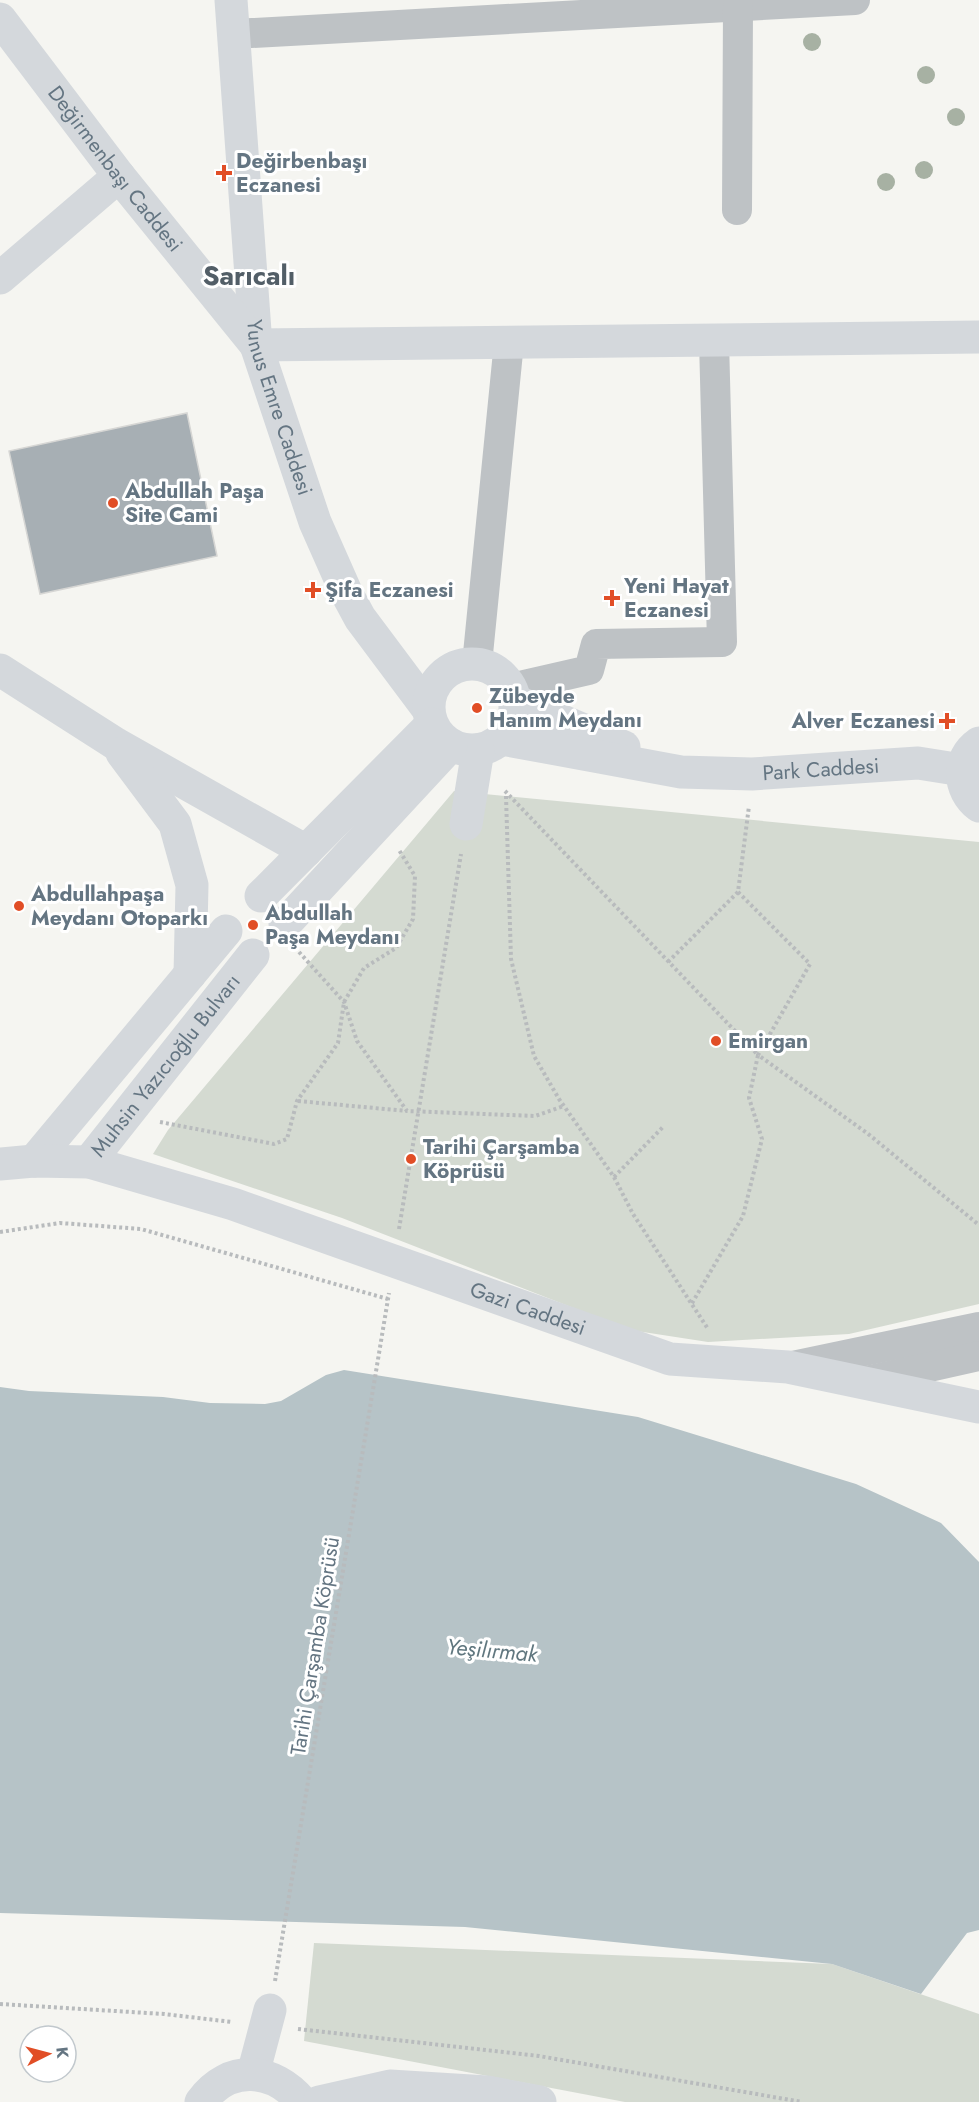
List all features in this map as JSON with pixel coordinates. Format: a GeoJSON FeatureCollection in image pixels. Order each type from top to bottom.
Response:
{"type":"FeatureCollection","features":[{"type":"Feature","properties":{"kind":"main road","name":"Yunus Emre Caddesi"},"geometry":{"type":"LineString","coordinates":[[231,0],[256,345],[315,522],[346,592],[360,618],[458,733]]}},
{"type":"Feature","properties":{"kind":"main road","name":"Değirmenbaşı Caddesi"},"geometry":{"type":"LineString","coordinates":[[0,19],[119,176],[256,345]]}},
{"type":"Feature","properties":{"kind":"main road"},"geometry":{"type":"LineString","coordinates":[[0,278],[119,176]]}},
{"type":"Feature","properties":{"kind":"main road"},"geometry":{"type":"LineString","coordinates":[[256,345],[979,337]]}},
{"type":"Feature","properties":{"kind":"main road"},"geometry":{"type":"LineString","coordinates":[[261,896],[306,851],[458,733],[510,728],[515,715],[513,695],[503,676],[491,668],[477,664],[462,664],[448,670],[437,681],[430,694],[458,733],[466,824]]}},
{"type":"Feature","properties":{"kind":"main road"},"geometry":{"type":"LineString","coordinates":[[0,670],[116,744],[306,851]]}},
{"type":"Feature","properties":{"kind":"main road","name":"Park Caddesi"},"geometry":{"type":"LineString","coordinates":[[513,695],[681,772]]}},
{"type":"Feature","properties":{"kind":"main road"},"geometry":{"type":"LineString","coordinates":[[284,929],[283,914],[278,906],[261,896],[242,899],[228,912],[226,931],[235,948],[253,956],[272,950],[279,943],[284,929],[458,733]]}},
{"type":"Feature","properties":{"kind":"main road","name":"Park Caddesi"},"geometry":{"type":"LineString","coordinates":[[458,733],[681,772],[753,774],[918,763],[970,757]]}},
{"type":"Feature","properties":{"kind":"main road"},"geometry":{"type":"LineString","coordinates":[[116,744],[175,824],[192,885],[190,974]]}},
{"type":"Feature","properties":{"kind":"main road"},"geometry":{"type":"LineString","coordinates":[[970,757],[963,783],[968,795],[979,806]]}},
{"type":"Feature","properties":{"kind":"main road","name":"Muhsin Yazıcıoğlu Bulvarı"},"geometry":{"type":"LineString","coordinates":[[34,1161],[226,931]]}},
{"type":"Feature","properties":{"kind":"main road","name":"Muhsin Yazıcıoğlu Bulvarı"},"geometry":{"type":"LineString","coordinates":[[0,1164],[34,1161],[89,1162],[253,956]]}},
{"type":"Feature","properties":{"kind":"main road","name":"Gazi Caddesi"},"geometry":{"type":"LineString","coordinates":[[89,1162],[233,1204],[670,1359],[788,1367],[979,1407]]}},
{"type":"Feature","properties":{"kind":"main road"},"geometry":{"type":"LineString","coordinates":[[253,2074],[282,2019]]}},
{"type":"Feature","properties":{"kind":"main road"},"geometry":{"type":"LineString","coordinates":[[201,2102],[216,2086],[232,2077],[253,2074],[273,2078],[291,2089],[302,2102]]}},
{"type":"Feature","properties":{"kind":"main road"},"geometry":{"type":"LineString","coordinates":[[319,2102],[390,2086],[487,2092],[540,2102]]}},
{"type":"Feature","properties":{"kind":"street"},"geometry":{"type":"LineString","coordinates":[[234,34],[559,8],[738,7],[855,0]]}},
{"type":"Feature","properties":{"kind":"street"},"geometry":{"type":"LineString","coordinates":[[736,210],[738,7]]}},
{"type":"Feature","properties":{"kind":"street"},"geometry":{"type":"LineString","coordinates":[[513,695],[589,670],[596,644],[722,642],[714,341]]}},
{"type":"Feature","properties":{"kind":"street"},"geometry":{"type":"LineString","coordinates":[[477,664],[509,342]]}},
{"type":"Feature","properties":{"kind":"street"},"geometry":{"type":"LineString","coordinates":[[788,1367],[979,1327]]}},
{"type":"Feature","properties":{"kind":"street"},"geometry":{"type":"LineString","coordinates":[[862,1382],[979,1356]]}},
{"type":"Feature","properties":{"kind":"path"},"geometry":{"type":"LineString","coordinates":[[458,733],[505,791],[591,878],[758,1055],[867,1133],[979,1225]]}},
{"type":"Feature","properties":{"kind":"path"},"geometry":{"type":"LineString","coordinates":[[668,962],[738,892],[753,774]]}},
{"type":"Feature","properties":{"kind":"path"},"geometry":{"type":"LineString","coordinates":[[505,791],[511,959],[534,1056],[564,1106],[614,1177],[633,1214],[729,1363]]}},
{"type":"Feature","properties":{"kind":"path"},"geometry":{"type":"LineString","coordinates":[[126,1115],[274,1144],[287,1139],[297,1101],[338,1043],[344,1002],[364,968],[396,948],[412,919],[416,876],[381,822]]}},
{"type":"Feature","properties":{"kind":"path"},"geometry":{"type":"LineString","coordinates":[[399,1229],[466,824]]}},
{"type":"Feature","properties":{"kind":"path"},"geometry":{"type":"LineString","coordinates":[[692,1305],[743,1216],[762,1139],[749,1098],[758,1055],[810,964],[738,892]]}},
{"type":"Feature","properties":{"kind":"path"},"geometry":{"type":"LineString","coordinates":[[284,929],[344,1002],[357,1041],[407,1111]]}},
{"type":"Feature","properties":{"kind":"path"},"geometry":{"type":"LineString","coordinates":[[297,1101],[407,1111],[535,1116],[564,1106]]}},
{"type":"Feature","properties":{"kind":"path"},"geometry":{"type":"LineString","coordinates":[[614,1177],[663,1127]]}},
{"type":"Feature","properties":{"kind":"path"},"geometry":{"type":"LineString","coordinates":[[0,1232],[60,1223],[141,1229],[388,1299]]}},
{"type":"Feature","properties":{"kind":"path","name":"Tarihi Çarşamba Köprüsü"},"geometry":{"type":"LineString","coordinates":[[282,2019],[389,1287]]}},
{"type":"Feature","properties":{"kind":"path"},"geometry":{"type":"LineString","coordinates":[[0,2004],[164,2014],[237,2023]]}},
{"type":"Feature","properties":{"kind":"path"},"geometry":{"type":"LineString","coordinates":[[282,2019],[539,2056],[801,2102]]}},
{"type":"Feature","properties":{"kind":"shaded area"},"geometry":{"type":"Polygon","coordinates":[[[454,791],[979,842],[979,1304],[849,1334],[708,1342],[630,1330],[342,1218],[153,1154],[168,1130],[454,791]]]}},
{"type":"Feature","properties":{"kind":"shaded area"},"geometry":{"type":"Polygon","coordinates":[[[314,1943],[832,1964],[979,2014],[979,2102],[625,2102],[304,2041],[314,1943]]]}},
{"type":"Feature","properties":{"kind":"water","name":"Yeşilırmak"},"geometry":{"type":"Polygon","coordinates":[[[344,1370],[638,1417],[856,1484],[941,1523],[979,1562],[979,1930],[967,1933],[921,1994],[832,1964],[465,1927],[0,1913],[0,1387],[29,1391],[163,1397],[210,1403],[265,1404],[281,1401],[326,1375],[344,1370]]]}},
{"type":"Feature","properties":{"kind":"building","name":"Abdullah Paşa Site Cami"},"geometry":{"type":"Polygon","coordinates":[[[187,413],[217,556],[40,594],[9,451],[187,413]]]}},
{"type":"Feature","properties":{"kind":"place","name":"Değirbenbaşı Eczanesi"},"geometry":{"type":"Point","coordinates":[224,173]}},
{"type":"Feature","properties":{"kind":"place","name":"Abdullah Paşa Site Cami"},"geometry":{"type":"Point","coordinates":[113,503]}},
{"type":"Feature","properties":{"kind":"place","name":"Şifa Eczanesi"},"geometry":{"type":"Point","coordinates":[313,590]}},
{"type":"Feature","properties":{"kind":"place","name":"Yeni Hayat Eczanesi"},"geometry":{"type":"Point","coordinates":[612,598]}},
{"type":"Feature","properties":{"kind":"place","name":"Zübeyde Hanım Meydanı"},"geometry":{"type":"Point","coordinates":[477,708]}},
{"type":"Feature","properties":{"kind":"place","name":"Alver Eczanesi"},"geometry":{"type":"Point","coordinates":[947,721]}},
{"type":"Feature","properties":{"kind":"place","name":"Abdullahpaşa Meydanı Otoparkı"},"geometry":{"type":"Point","coordinates":[19,906]}},
{"type":"Feature","properties":{"kind":"place","name":"Abdullah Paşa Meydanı"},"geometry":{"type":"Point","coordinates":[253,925]}},
{"type":"Feature","properties":{"kind":"place","name":"Emirgan"},"geometry":{"type":"Point","coordinates":[716,1041]}},
{"type":"Feature","properties":{"kind":"place","name":"Tarihi Çarşamba Köprüsü"},"geometry":{"type":"Point","coordinates":[411,1159]}},
{"type":"Feature","properties":{"kind":"district","name":"Sarıcalı"},"geometry":{"type":"Point","coordinates":[249,275]}}]}
